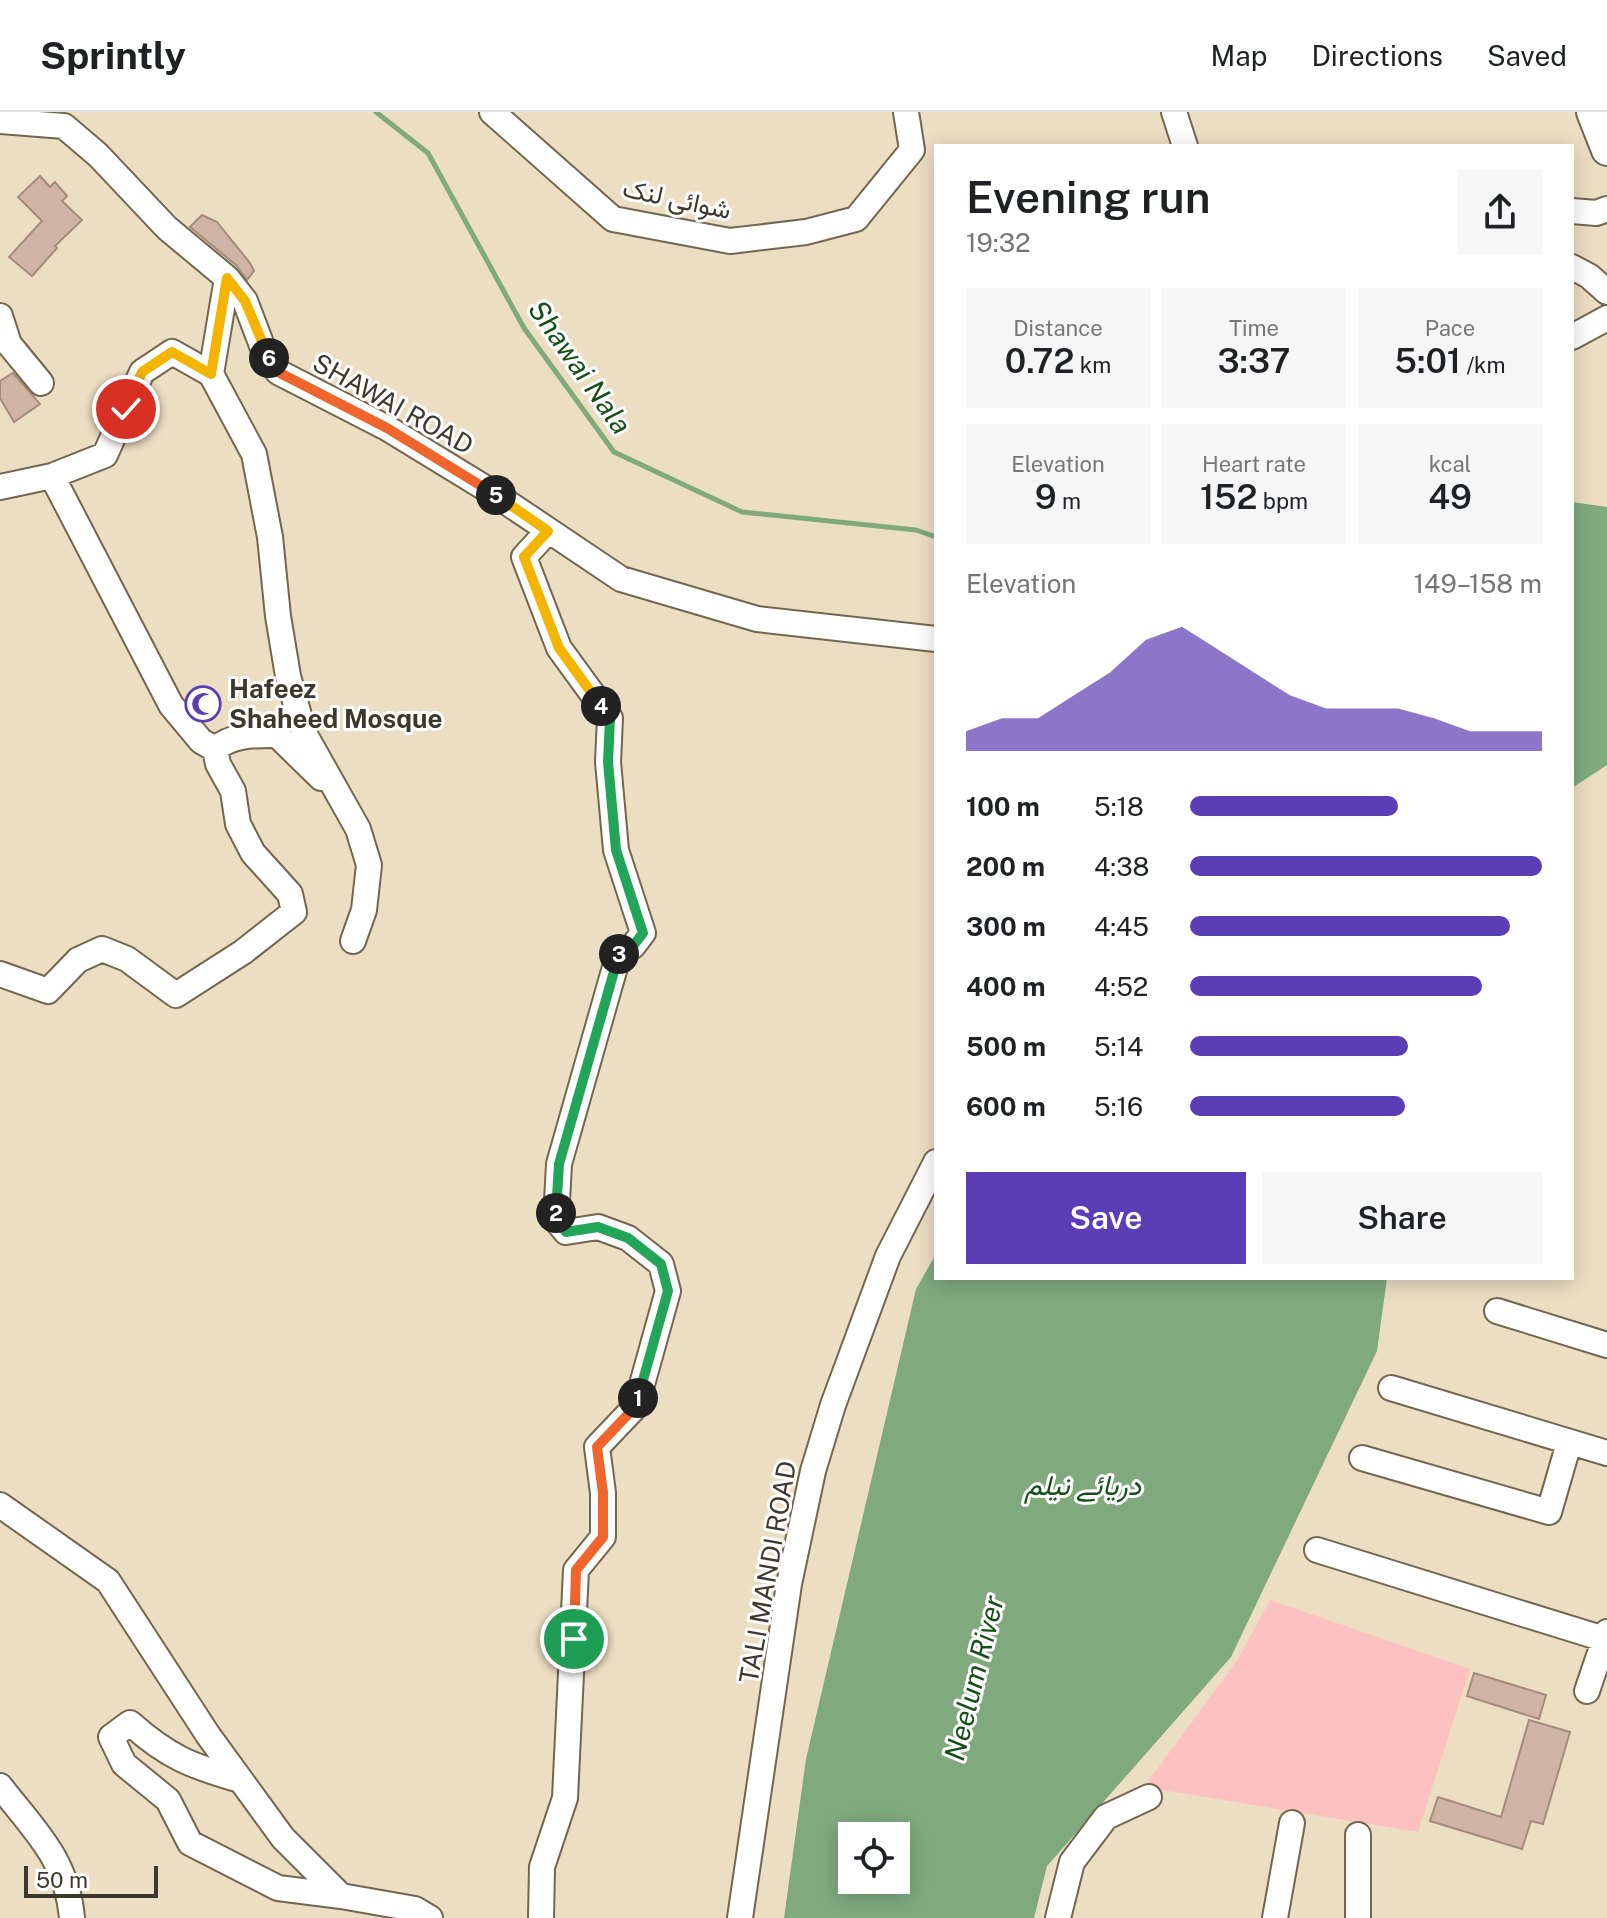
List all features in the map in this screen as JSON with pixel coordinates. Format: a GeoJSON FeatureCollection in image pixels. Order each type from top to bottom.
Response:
{"type":"FeatureCollection","features":[{"type":"Feature","properties":{"kind":"main road"},"geometry":{"type":"LineString","coordinates":[[1592,112],[1607,150]]}},
{"type":"Feature","properties":{"kind":"street","name":"شوائی لنک"},"geometry":{"type":"LineString","coordinates":[[492,112],[613,219],[730,241],[806,232],[856,219],[912,150],[906,112]]}},
{"type":"Feature","properties":{"kind":"street"},"geometry":{"type":"LineString","coordinates":[[1174,112],[1184,144]]}},
{"type":"Feature","properties":{"kind":"street","name":"SHAWAI ROAD"},"geometry":{"type":"LineString","coordinates":[[0,121],[64,126],[98,155],[167,228],[227,278],[245,301],[264,351],[278,372],[387,428],[490,491],[621,579],[757,619],[934,639]]}},
{"type":"Feature","properties":{"kind":"street"},"geometry":{"type":"LineString","coordinates":[[1574,211],[1596,213],[1607,209]]}},
{"type":"Feature","properties":{"kind":"street"},"geometry":{"type":"LineString","coordinates":[[1574,268],[1607,292]]}},
{"type":"Feature","properties":{"kind":"street"},"geometry":{"type":"LineString","coordinates":[[211,374],[227,278]]}},
{"type":"Feature","properties":{"kind":"street"},"geometry":{"type":"LineString","coordinates":[[0,316],[9,344],[41,383]]}},
{"type":"Feature","properties":{"kind":"street"},"geometry":{"type":"LineString","coordinates":[[1574,336],[1607,318]]}},
{"type":"Feature","properties":{"kind":"street"},"geometry":{"type":"LineString","coordinates":[[0,487],[52,476],[105,455],[142,372],[172,352],[211,374],[254,454],[270,537],[288,676],[304,733],[358,829],[369,865],[364,910],[353,941]]}},
{"type":"Feature","properties":{"kind":"street"},"geometry":{"type":"LineString","coordinates":[[0,974],[48,991],[78,960],[102,949],[127,959],[176,995],[287,920],[294,912],[290,894],[253,853],[238,824],[233,791],[218,764],[215,749],[201,741],[171,705],[52,476]]}},
{"type":"Feature","properties":{"kind":"street"},"geometry":{"type":"LineString","coordinates":[[541,1918],[542,1867],[565,1798],[576,1570],[603,1537],[603,1493],[597,1447],[636,1406],[668,1291],[661,1264],[628,1238],[598,1227],[566,1232],[556,1220],[559,1164],[619,953],[633,946],[643,933],[616,850],[608,762],[610,718],[559,648],[524,557],[548,531]]}},
{"type":"Feature","properties":{"kind":"street"},"geometry":{"type":"LineString","coordinates":[[215,749],[222,743],[247,734],[277,735],[311,771],[333,786]]}},
{"type":"Feature","properties":{"kind":"street","name":"TALI MANDI ROAD"},"geometry":{"type":"LineString","coordinates":[[740,1918],[789,1584],[813,1471],[833,1405],[888,1256],[934,1166]]}},
{"type":"Feature","properties":{"kind":"street"},"geometry":{"type":"LineString","coordinates":[[1497,1311],[1607,1345]]}},
{"type":"Feature","properties":{"kind":"street"},"geometry":{"type":"LineString","coordinates":[[1391,1388],[1607,1453]]}},
{"type":"Feature","properties":{"kind":"street"},"geometry":{"type":"LineString","coordinates":[[1362,1458],[1549,1512],[1569,1443]]}},
{"type":"Feature","properties":{"kind":"street"},"geometry":{"type":"LineString","coordinates":[[0,1505],[108,1581],[240,1780],[283,1838],[341,1896]]}},
{"type":"Feature","properties":{"kind":"street"},"geometry":{"type":"LineString","coordinates":[[1317,1550],[1606,1636],[1587,1691]]}},
{"type":"Feature","properties":{"kind":"street"},"geometry":{"type":"LineString","coordinates":[[240,1780],[191,1766],[150,1741],[130,1723],[111,1737],[124,1764],[168,1800],[190,1843],[278,1888],[415,1909],[430,1918]]}},
{"type":"Feature","properties":{"kind":"street"},"geometry":{"type":"LineString","coordinates":[[0,1786],[61,1866],[70,1894],[72,1918]]}},
{"type":"Feature","properties":{"kind":"street"},"geometry":{"type":"LineString","coordinates":[[1058,1918],[1072,1862],[1106,1817],[1149,1797]]}},
{"type":"Feature","properties":{"kind":"street"},"geometry":{"type":"LineString","coordinates":[[1275,1918],[1292,1823]]}},
{"type":"Feature","properties":{"kind":"street"},"geometry":{"type":"LineString","coordinates":[[1358,1835],[1358,1918]]}},
{"type":"Feature","properties":{"kind":"shaded area"},"geometry":{"type":"Polygon","coordinates":[[[1270,1600],[1470,1669],[1418,1832],[1144,1787],[1238,1659],[1270,1600]]]}},
{"type":"Feature","properties":{"kind":"water"},"geometry":{"type":"Polygon","coordinates":[[[1574,502],[1607,507],[1607,765],[1574,787],[1574,502]]]}},
{"type":"Feature","properties":{"kind":"water","name":"دریائے نیلم"},"geometry":{"type":"Polygon","coordinates":[[[934,1258],[934,1280],[1387,1280],[1377,1351],[1231,1657],[1047,1866],[1034,1918],[784,1918],[806,1759],[916,1289],[934,1258]]]}},
{"type":"Feature","properties":{"kind":"building"},"geometry":{"type":"Polygon","coordinates":[[[40,176],[50,187],[55,182],[67,196],[62,201],[82,220],[55,246],[57,248],[32,276],[9,257],[42,221],[18,197],[40,176]]]}},
{"type":"Feature","properties":{"kind":"building"},"geometry":{"type":"Polygon","coordinates":[[[202,215],[217,222],[250,263],[254,271],[247,280],[237,266],[190,227],[202,215]]]}},
{"type":"Feature","properties":{"kind":"building"},"geometry":{"type":"Polygon","coordinates":[[[13,373],[40,404],[14,422],[0,398],[0,381],[13,373]]]}},
{"type":"Feature","properties":{"kind":"building"},"geometry":{"type":"Polygon","coordinates":[[[1474,1673],[1546,1695],[1539,1719],[1467,1696],[1474,1673]]]}},
{"type":"Feature","properties":{"kind":"building"},"geometry":{"type":"Polygon","coordinates":[[[1529,1720],[1570,1732],[1543,1824],[1531,1821],[1522,1849],[1430,1821],[1438,1797],[1501,1817],[1529,1720]]]}},
{"type":"Feature","properties":{"kind":"waterway","name":"Shawai Nala"},"geometry":{"type":"LineString","coordinates":[[376,112],[428,153],[524,328],[614,452],[742,512],[916,530],[934,536]]}},
{"type":"Feature","properties":{"kind":"place","name":"Hafeez Shaheed Mosque"},"geometry":{"type":"Point","coordinates":[203,704]}},
{"type":"Feature","properties":{"kind":"route"},"geometry":{"type":"LineString","coordinates":[[126,409],[142,372],[172,352],[211,374],[227,278],[245,301],[264,351],[278,372],[387,428],[490,491],[548,531],[524,557],[559,648],[610,718],[608,762],[616,850],[643,933],[633,946],[619,953],[559,1164],[556,1220],[566,1232],[598,1227],[628,1238],[661,1264],[668,1291],[636,1406],[597,1447],[603,1493],[603,1537],[576,1570],[574,1639]]}},
{"type":"Feature","properties":{"kind":"water label","name":"Neelum River"},"geometry":{"type":"Point","coordinates":[974,1678]}}]}
